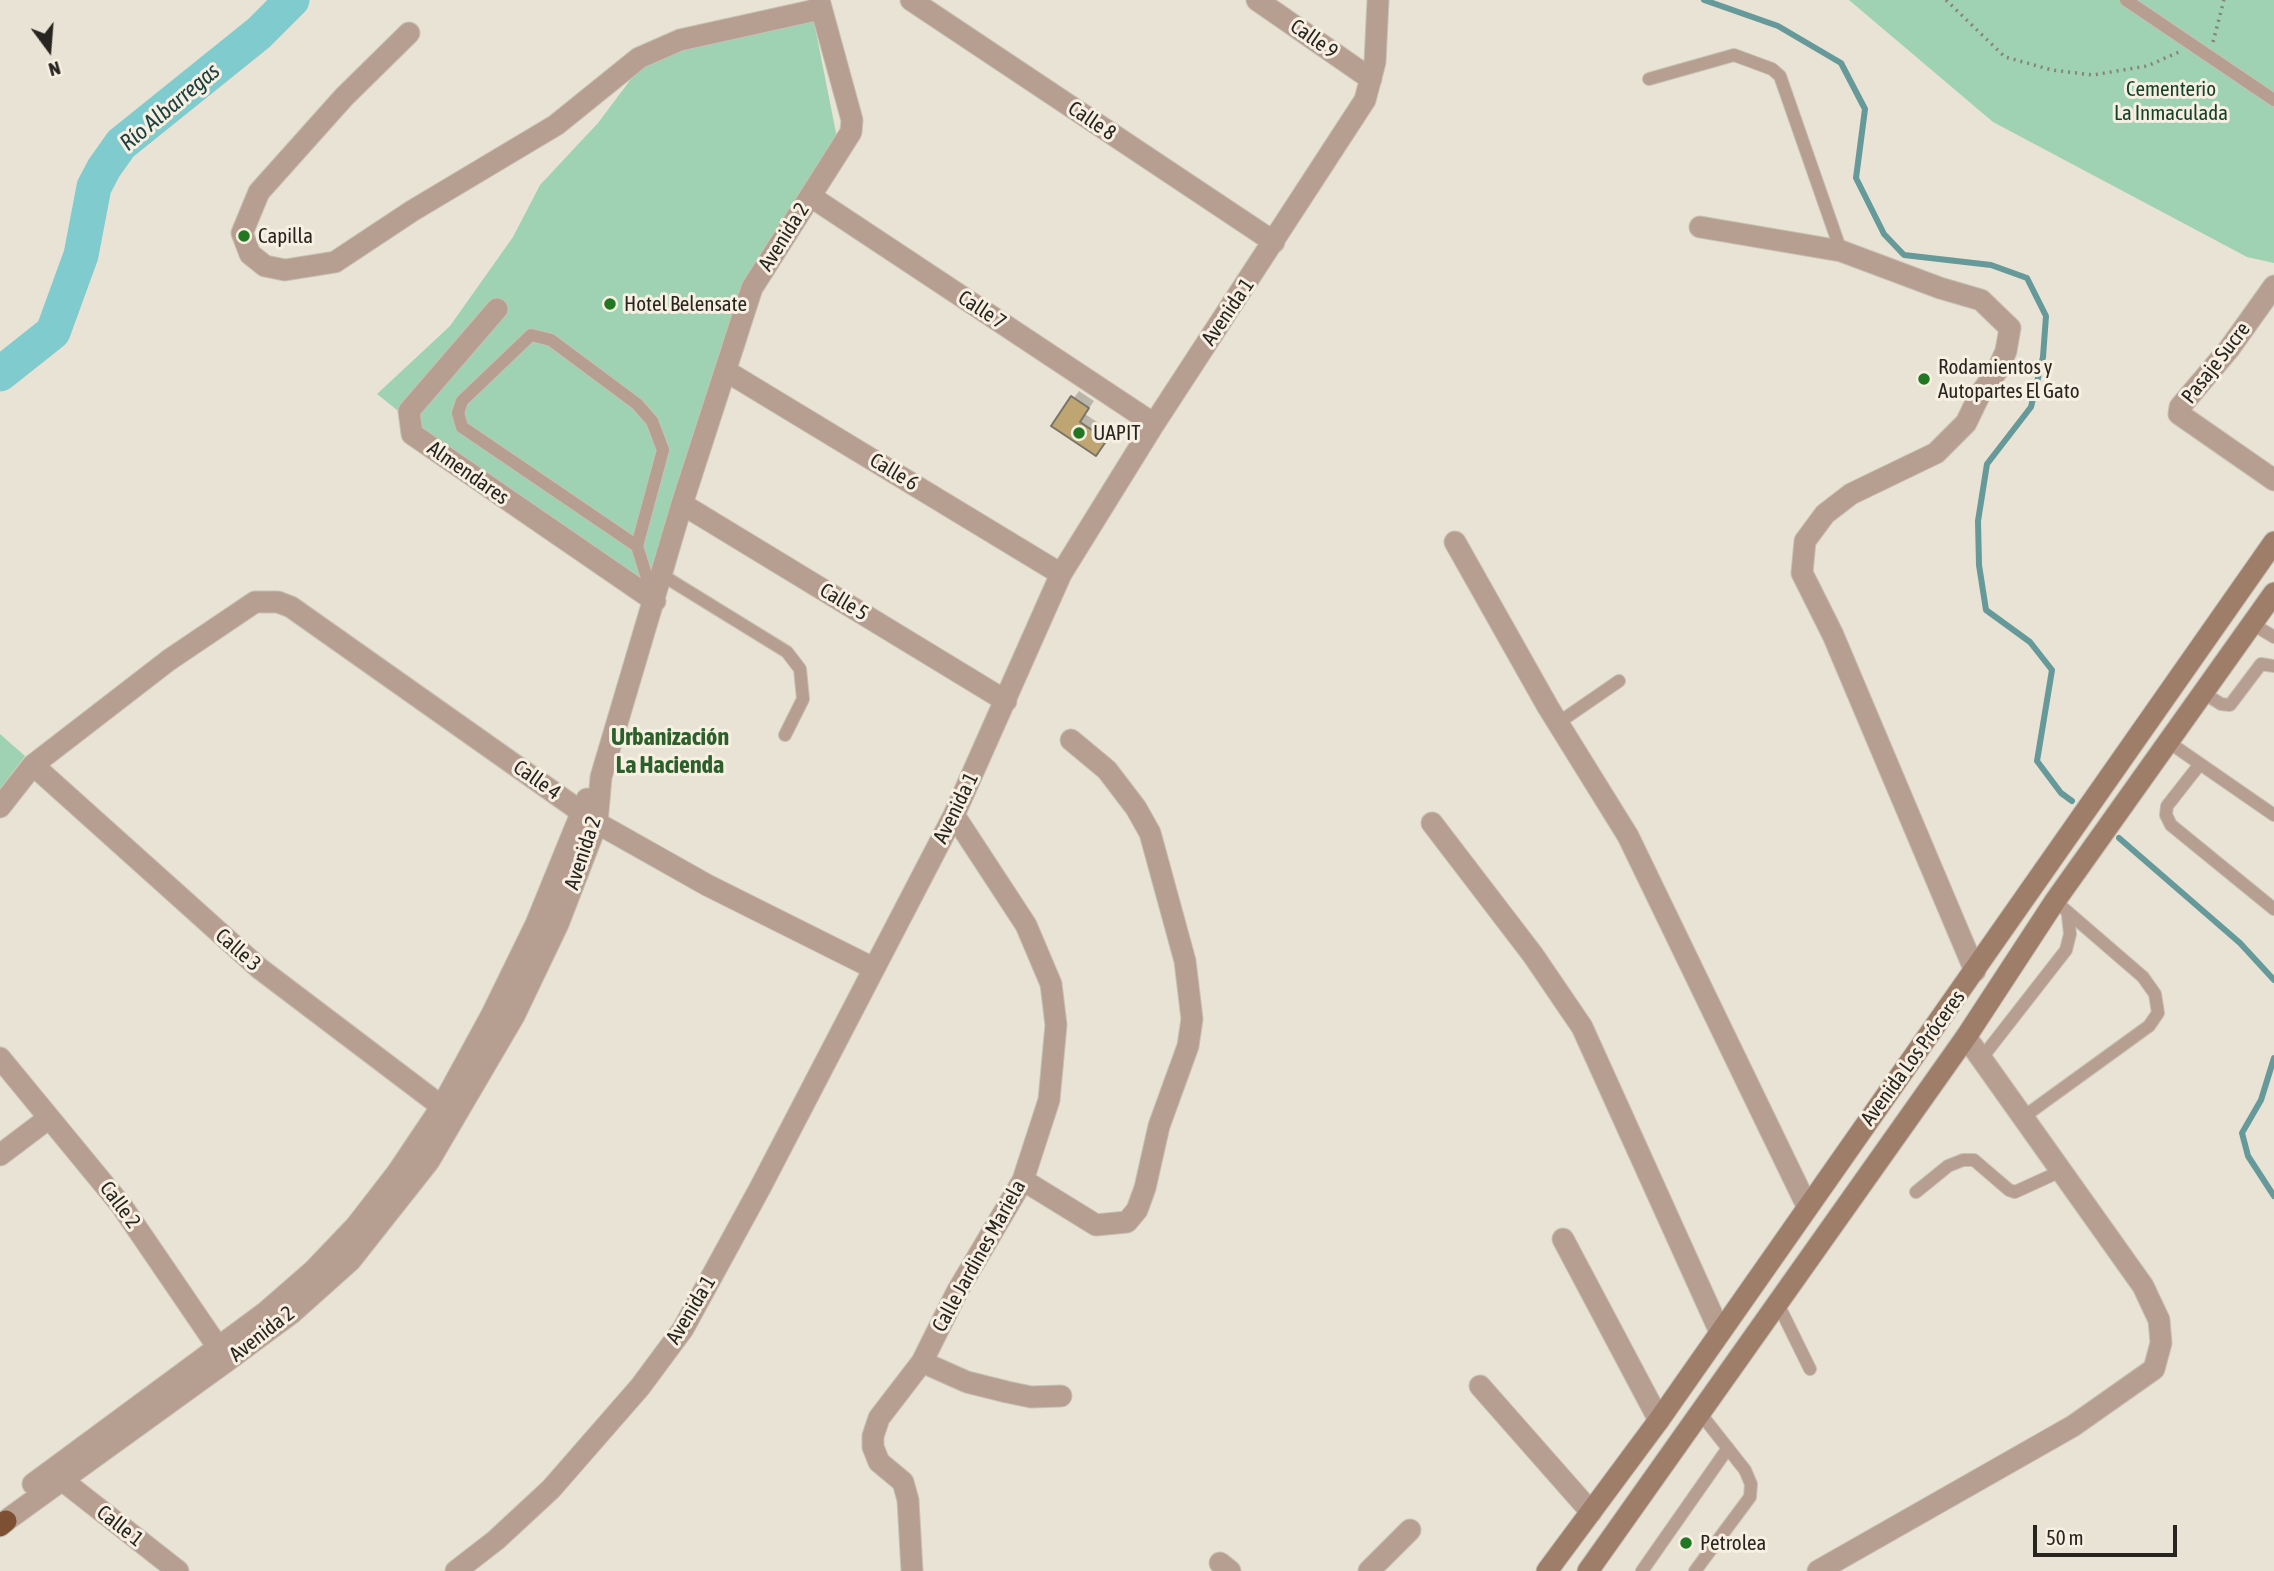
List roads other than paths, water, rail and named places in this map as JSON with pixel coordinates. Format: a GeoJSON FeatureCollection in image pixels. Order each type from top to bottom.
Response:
{"type":"FeatureCollection","features":[{"type":"Feature","properties":{"kind":"main road","name":"Avenida Los Próceres"},"geometry":{"type":"LineString","coordinates":[[1547,1571],[1659,1420],[2274,542]]}},
{"type":"Feature","properties":{"kind":"main road","name":"Avenida Los Próceres"},"geometry":{"type":"LineString","coordinates":[[1588,1571],[1966,1037],[2062,908],[2167,741],[2274,593]]}},
{"type":"Feature","properties":{"kind":"street","name":"Calle 8"},"geometry":{"type":"LineString","coordinates":[[911,0],[1274,242]]}},
{"type":"Feature","properties":{"kind":"street","name":"Calle 9"},"geometry":{"type":"LineString","coordinates":[[1257,0],[1371,79]]}},
{"type":"Feature","properties":{"kind":"street","name":"Avenida 1"},"geometry":{"type":"LineString","coordinates":[[456,1571],[496,1540],[551,1489],[640,1387],[683,1329],[760,1188],[954,814],[1062,574],[1154,424],[1365,100],[1371,79],[1378,0]]}},
{"type":"Feature","properties":{"kind":"street"},"geometry":{"type":"LineString","coordinates":[[409,33],[344,97],[258,192],[242,233],[250,254],[265,266],[285,271],[335,262],[412,211],[556,125],[639,58],[680,40],[820,4]]}},
{"type":"Feature","properties":{"kind":"street","name":"Avenida 2"},"geometry":{"type":"LineString","coordinates":[[1,1520],[62,1480],[223,1353],[313,1271],[356,1226],[449,1112],[491,1016],[588,817],[682,504],[752,288],[844,145],[852,120],[820,4]]}},
{"type":"Feature","properties":{"kind":"street","name":"Calle 7"},"geometry":{"type":"LineString","coordinates":[[810,196],[1154,424]]}},
{"type":"Feature","properties":{"kind":"street"},"geometry":{"type":"LineString","coordinates":[[1700,227],[1841,251],[1940,288],[1981,300],[2010,328],[2006,351],[1997,371],[1980,394],[1966,424],[1936,453],[1851,494],[1825,514],[1805,541],[1802,573],[1833,635],[1975,971]]}},
{"type":"Feature","properties":{"kind":"street","name":"Pasaje Sucre"},"geometry":{"type":"LineString","coordinates":[[2274,286],[2229,349],[2180,407],[2179,414],[2274,481]]}},
{"type":"Feature","properties":{"kind":"street","name":"Almendares"},"geometry":{"type":"LineString","coordinates":[[497,309],[409,411],[412,434],[655,601]]}},
{"type":"Feature","properties":{"kind":"street","name":"Calle 6"},"geometry":{"type":"LineString","coordinates":[[726,371],[1062,574]]}},
{"type":"Feature","properties":{"kind":"street","name":"Calle 5"},"geometry":{"type":"LineString","coordinates":[[682,504],[1006,701]]}},
{"type":"Feature","properties":{"kind":"street"},"geometry":{"type":"LineString","coordinates":[[1455,542],[1558,723],[1628,836],[1807,1206]]}},
{"type":"Feature","properties":{"kind":"street","name":"Calle 4"},"geometry":{"type":"LineString","coordinates":[[33,765],[169,660],[255,602],[278,602],[291,607],[588,817],[707,885],[873,968]]}},
{"type":"Feature","properties":{"kind":"street"},"geometry":{"type":"LineString","coordinates":[[1023,1180],[1096,1225],[1127,1222],[1137,1210],[1145,1188],[1159,1126],[1188,1046],[1192,1018],[1185,961],[1150,833],[1136,808],[1107,770],[1071,740]]}},
{"type":"Feature","properties":{"kind":"street"},"geometry":{"type":"LineString","coordinates":[[0,807],[33,765]]}},
{"type":"Feature","properties":{"kind":"street","name":"Calle 3"},"geometry":{"type":"LineString","coordinates":[[33,765],[259,968],[449,1112]]}},
{"type":"Feature","properties":{"kind":"street","name":"Calle Jardines Mariela"},"geometry":{"type":"LineString","coordinates":[[912,1571],[908,1500],[903,1482],[879,1462],[873,1447],[873,1436],[879,1418],[922,1362],[958,1290],[1023,1180],[1049,1100],[1056,1025],[1051,984],[1026,925],[954,814]]}},
{"type":"Feature","properties":{"kind":"street"},"geometry":{"type":"LineString","coordinates":[[1432,823],[1533,955],[1582,1027],[1720,1332]]}},
{"type":"Feature","properties":{"kind":"street"},"geometry":{"type":"LineString","coordinates":[[1818,1571],[2073,1426],[2154,1369],[2161,1343],[2159,1320],[2143,1286],[1966,1037]]}},
{"type":"Feature","properties":{"kind":"street","name":"Calle 2"},"geometry":{"type":"LineString","coordinates":[[0,1058],[121,1205],[223,1353]]}},
{"type":"Feature","properties":{"kind":"street"},"geometry":{"type":"LineString","coordinates":[[0,1156],[49,1118]]}},
{"type":"Feature","properties":{"kind":"street"},"geometry":{"type":"LineString","coordinates":[[1563,1239],[1659,1420]]}},
{"type":"Feature","properties":{"kind":"street"},"geometry":{"type":"LineString","coordinates":[[1,1520],[223,1353]]}},
{"type":"Feature","properties":{"kind":"street"},"geometry":{"type":"LineString","coordinates":[[922,1362],[967,1381],[1007,1392],[1031,1397],[1061,1396]]}},
{"type":"Feature","properties":{"kind":"street"},"geometry":{"type":"LineString","coordinates":[[1480,1386],[1591,1512]]}},
{"type":"Feature","properties":{"kind":"street","name":"Calle 1"},"geometry":{"type":"LineString","coordinates":[[62,1480],[178,1571]]}},
{"type":"Feature","properties":{"kind":"street"},"geometry":{"type":"LineString","coordinates":[[1368,1571],[1410,1530]]}},
{"type":"Feature","properties":{"kind":"lane"},"geometry":{"type":"LineString","coordinates":[[2126,0],[2274,100]]}},
{"type":"Feature","properties":{"kind":"lane"},"geometry":{"type":"LineString","coordinates":[[1649,79],[1734,55],[1772,69],[1780,76],[1841,251]]}},
{"type":"Feature","properties":{"kind":"lane"},"geometry":{"type":"LineString","coordinates":[[638,546],[462,427],[458,413],[462,401],[531,335],[551,340],[637,404],[652,421],[663,450],[638,546],[655,601]]}},
{"type":"Feature","properties":{"kind":"lane"},"geometry":{"type":"LineString","coordinates":[[662,575],[787,652],[800,669],[803,699],[786,735]]}},
{"type":"Feature","properties":{"kind":"lane"},"geometry":{"type":"LineString","coordinates":[[2250,623],[2274,637]]}},
{"type":"Feature","properties":{"kind":"lane"},"geometry":{"type":"LineString","coordinates":[[2202,692],[2221,704],[2230,705],[2261,664],[2274,666]]}},
{"type":"Feature","properties":{"kind":"lane"},"geometry":{"type":"LineString","coordinates":[[1558,723],[1619,681]]}},
{"type":"Feature","properties":{"kind":"lane"},"geometry":{"type":"LineString","coordinates":[[2167,741],[2274,815]]}},
{"type":"Feature","properties":{"kind":"lane"},"geometry":{"type":"LineString","coordinates":[[2200,764],[2167,806],[2166,815],[2171,825],[2274,909]]}},
{"type":"Feature","properties":{"kind":"lane"},"geometry":{"type":"LineString","coordinates":[[1982,1059],[2066,950],[2070,934],[2062,908]]}},
{"type":"Feature","properties":{"kind":"lane"},"geometry":{"type":"LineString","coordinates":[[2022,1118],[2149,1026],[2158,1013],[2155,995],[2143,977],[2062,908]]}},
{"type":"Feature","properties":{"kind":"lane"},"geometry":{"type":"LineString","coordinates":[[1916,1192],[1948,1166],[1962,1160],[1974,1160],[2009,1190],[2015,1192],[2061,1171]]}},
{"type":"Feature","properties":{"kind":"lane"},"geometry":{"type":"LineString","coordinates":[[1778,1304],[1810,1368]]}},
{"type":"Feature","properties":{"kind":"lane"},"geometry":{"type":"LineString","coordinates":[[1695,1571],[1750,1497],[1751,1484],[1728,1448],[1700,1413]]}},
{"type":"Feature","properties":{"kind":"lane"},"geometry":{"type":"LineString","coordinates":[[1642,1571],[1728,1448]]}},
{"type":"Feature","properties":{"kind":"waterway","name":"Río Albarregas"},"geometry":{"type":"LineString","coordinates":[[0,374],[53,332],[81,255],[94,187],[121,144],[259,33],[292,0]]}},
{"type":"Feature","properties":{"kind":"waterway"},"geometry":{"type":"LineString","coordinates":[[1704,0],[1778,26],[1841,63],[1865,109],[1856,178],[1884,234],[1904,255],[1991,265],[2027,278],[2046,316],[2043,357],[2031,407],[1987,464],[1978,521],[1979,565],[1986,610],[2030,642],[2052,670],[2037,761],[2061,793],[2072,801]]}},
{"type":"Feature","properties":{"kind":"waterway"},"geometry":{"type":"LineString","coordinates":[[2119,838],[2240,943],[2274,980]]}},
{"type":"Feature","properties":{"kind":"waterway"},"geometry":{"type":"LineString","coordinates":[[2274,1058],[2261,1100],[2242,1133],[2248,1156],[2274,1196]]}},
{"type":"Feature","properties":{"kind":"place","name":"Capilla"},"geometry":{"type":"Point","coordinates":[244,236]}},
{"type":"Feature","properties":{"kind":"place","name":"Hotel Belensate"},"geometry":{"type":"Point","coordinates":[610,304]}},
{"type":"Feature","properties":{"kind":"place","name":"Rodamientos y Autopartes El Gato"},"geometry":{"type":"Point","coordinates":[1924,379]}},
{"type":"Feature","properties":{"kind":"place","name":"UAPIT"},"geometry":{"type":"Point","coordinates":[1079,433]}},
{"type":"Feature","properties":{"kind":"place","name":"Petrolea"},"geometry":{"type":"Point","coordinates":[1686,1543]}},
{"type":"Feature","properties":{"kind":"district","name":"Urbanización La Hacienda"},"geometry":{"type":"Point","coordinates":[670,751]}},
{"type":"Feature","properties":{"kind":"park label","name":"Cementerio La Inmaculada"},"geometry":{"type":"Point","coordinates":[2171,101]}}]}
